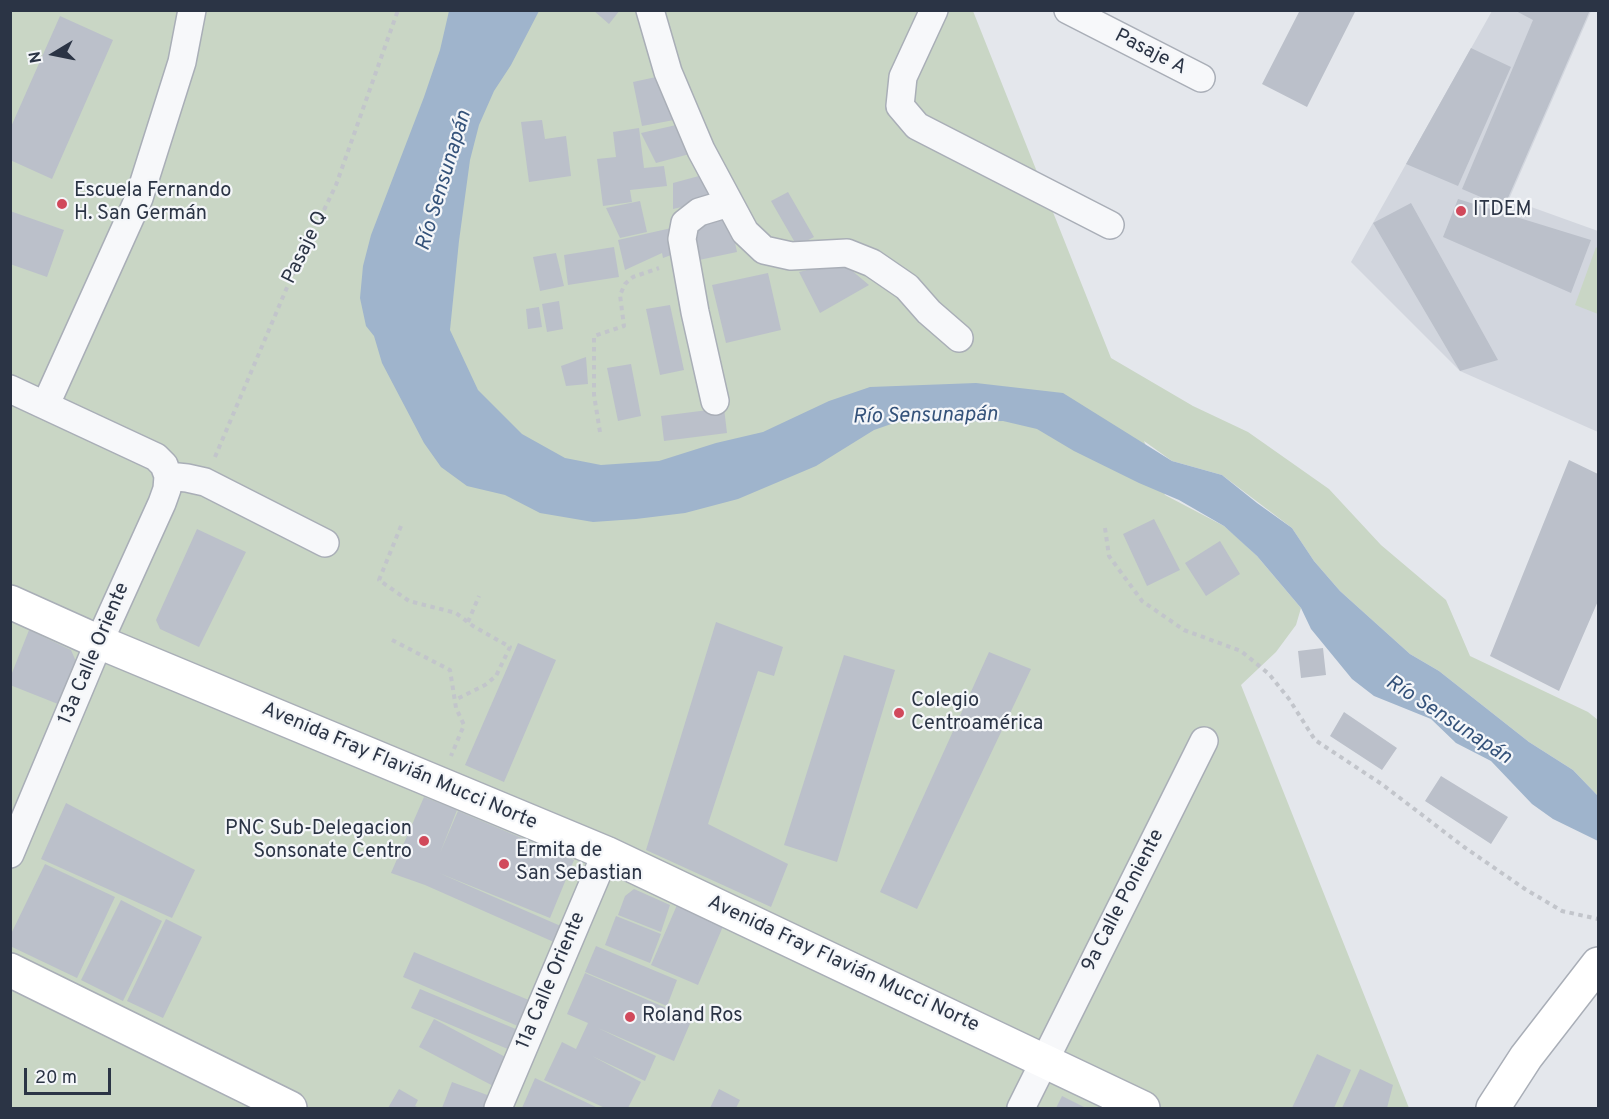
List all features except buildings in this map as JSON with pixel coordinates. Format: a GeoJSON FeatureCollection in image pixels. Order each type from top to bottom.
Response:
{"type":"FeatureCollection","features":[{"type":"Feature","properties":{"kind":"main road","name":"Avenida Fray Flavián Mucci Norte"},"geometry":{"type":"LineString","coordinates":[[10,602],[99,642],[606,854],[1143,1108]]}},
{"type":"Feature","properties":{"kind":"main road"},"geometry":{"type":"LineString","coordinates":[[1493,1108],[1526,1058],[1599,964]]}},
{"type":"Feature","properties":{"kind":"main road"},"geometry":{"type":"LineString","coordinates":[[10,970],[290,1108]]}},
{"type":"Feature","properties":{"kind":"street"},"geometry":{"type":"LineString","coordinates":[[46,404],[140,198],[182,62],[192,10]]}},
{"type":"Feature","properties":{"kind":"street"},"geometry":{"type":"LineString","coordinates":[[650,10],[668,72],[701,150],[746,232],[764,250],[791,256],[848,253],[872,263],[907,287],[929,312],[959,338]]}},
{"type":"Feature","properties":{"kind":"street"},"geometry":{"type":"LineString","coordinates":[[934,10],[903,77],[900,106],[917,126],[1110,225]]}},
{"type":"Feature","properties":{"kind":"street","name":"Pasaje A"},"geometry":{"type":"LineString","coordinates":[[1068,10],[1201,78]]}},
{"type":"Feature","properties":{"kind":"street"},"geometry":{"type":"LineString","coordinates":[[715,401],[682,239],[685,223],[699,212],[729,203]]}},
{"type":"Feature","properties":{"kind":"street"},"geometry":{"type":"LineString","coordinates":[[10,388],[46,404],[162,466],[187,478],[205,482],[325,543]]}},
{"type":"Feature","properties":{"kind":"street","name":"13a Calle Oriente"},"geometry":{"type":"LineString","coordinates":[[10,854],[99,642],[162,503],[167,489],[162,466]]}},
{"type":"Feature","properties":{"kind":"street","name":"9a Calle Poniente"},"geometry":{"type":"LineString","coordinates":[[1021,1108],[1204,741]]}},
{"type":"Feature","properties":{"kind":"street","name":"11a Calle Oriente"},"geometry":{"type":"LineString","coordinates":[[498,1108],[606,854]]}},
{"type":"Feature","properties":{"kind":"path","name":"Pasaje Q"},"geometry":{"type":"LineString","coordinates":[[205,482],[288,285],[336,185],[398,10]]}},
{"type":"Feature","properties":{"kind":"path"},"geometry":{"type":"LineString","coordinates":[[600,432],[594,395],[594,336],[624,326],[620,295],[625,284],[633,277],[686,260]]}},
{"type":"Feature","properties":{"kind":"path"},"geometry":{"type":"LineString","coordinates":[[401,526],[379,580],[409,601],[456,614],[510,646],[496,676],[485,685],[456,700]]}},
{"type":"Feature","properties":{"kind":"path"},"geometry":{"type":"LineString","coordinates":[[1105,528],[1109,556],[1142,601],[1184,630],[1241,651],[1269,674],[1289,699],[1315,740],[1383,785],[1464,847],[1526,889],[1562,911],[1599,919]]}},
{"type":"Feature","properties":{"kind":"path"},"geometry":{"type":"LineString","coordinates":[[468,622],[479,596]]}},
{"type":"Feature","properties":{"kind":"path"},"geometry":{"type":"LineString","coordinates":[[392,640],[450,670],[456,708],[464,725],[438,784]]}},
{"type":"Feature","properties":{"kind":"shaded area","name":"ITDEM"},"geometry":{"type":"Polygon","coordinates":[[[1492,11],[1591,11],[1509,199],[1598,231],[1598,432],[1460,371],[1351,262],[1492,11]]]}},
{"type":"Feature","properties":{"kind":"green space"},"geometry":{"type":"Polygon","coordinates":[[[10,11],[973,11],[1111,358],[1193,406],[1248,432],[1329,489],[1381,545],[1446,600],[1470,656],[1588,712],[1598,720],[1598,796],[1573,770],[1529,742],[1439,671],[1410,654],[1340,591],[1314,561],[1292,528],[1222,475],[1172,461],[1144,441],[1165,495],[1224,526],[1257,556],[1301,608],[1296,625],[1276,652],[1241,685],[1409,1108],[11,1108],[10,11]]]}},
{"type":"Feature","properties":{"kind":"green space"},"geometry":{"type":"Polygon","coordinates":[[[1596,247],[1598,249],[1598,314],[1575,305],[1596,247]]]}},
{"type":"Feature","properties":{"kind":"water","name":"Río Sensunapán"},"geometry":{"type":"Polygon","coordinates":[[[449,11],[539,11],[511,65],[494,91],[479,125],[470,160],[450,330],[478,390],[522,434],[565,458],[601,465],[659,461],[716,443],[763,432],[829,401],[870,387],[976,383],[1063,393],[1172,461],[1222,475],[1292,528],[1314,561],[1340,591],[1410,654],[1439,671],[1529,742],[1573,770],[1598,796],[1598,841],[1553,819],[1532,804],[1491,761],[1456,743],[1431,719],[1374,696],[1352,679],[1311,629],[1301,608],[1257,556],[1224,526],[1179,500],[1074,451],[1037,429],[1003,421],[897,422],[874,430],[816,466],[738,499],[685,513],[636,519],[593,522],[540,513],[505,495],[467,486],[441,467],[424,443],[382,363],[374,336],[366,326],[360,298],[363,266],[371,235],[424,97],[440,50],[449,11]]]}},
{"type":"Feature","properties":{"kind":"place","name":"Escuela Fernando H. San Germán"},"geometry":{"type":"Point","coordinates":[62,204]}},
{"type":"Feature","properties":{"kind":"place","name":"ITDEM"},"geometry":{"type":"Point","coordinates":[1461,211]}},
{"type":"Feature","properties":{"kind":"place","name":"Colegio Centroamérica"},"geometry":{"type":"Point","coordinates":[899,713]}},
{"type":"Feature","properties":{"kind":"place","name":"PNC Sub-Delegacion Sonsonate Centro"},"geometry":{"type":"Point","coordinates":[424,841]}},
{"type":"Feature","properties":{"kind":"place","name":"Ermita de San Sebastian"},"geometry":{"type":"Point","coordinates":[504,864]}},
{"type":"Feature","properties":{"kind":"place","name":"Roland Ros"},"geometry":{"type":"Point","coordinates":[630,1017]}}]}
